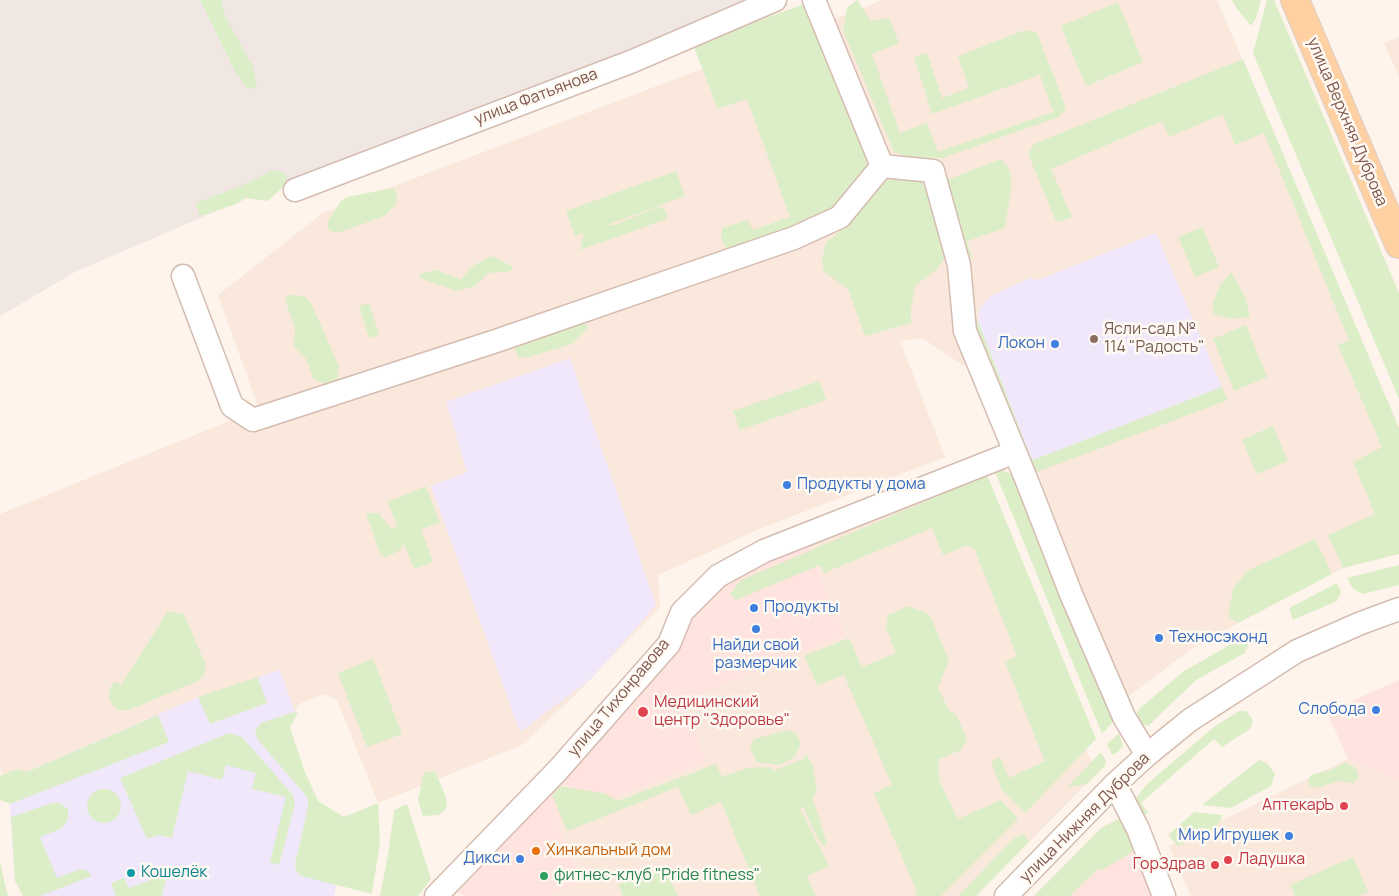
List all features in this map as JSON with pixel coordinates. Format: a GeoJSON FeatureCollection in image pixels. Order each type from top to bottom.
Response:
{"type":"FeatureCollection","features":[{"type":"Feature","properties":{"kind":"main road","name":"улица Верхняя Дуброва"},"geometry":{"type":"LineString","coordinates":[[1295,0],[1399,244]]}},
{"type":"Feature","properties":{"kind":"street","name":"улица Фатьянова"},"geometry":{"type":"LineString","coordinates":[[295,190],[647,55],[775,0]]}},
{"type":"Feature","properties":{"kind":"street"},"geometry":{"type":"LineString","coordinates":[[814,0],[882,166]]}},
{"type":"Feature","properties":{"kind":"street"},"geometry":{"type":"LineString","coordinates":[[183,276],[232,406],[253,420],[496,341],[794,238],[840,217],[882,166]]}},
{"type":"Feature","properties":{"kind":"street"},"geometry":{"type":"LineString","coordinates":[[882,166],[932,170],[959,265],[965,331],[1071,594],[1120,708],[1147,755]]}},
{"type":"Feature","properties":{"kind":"street","name":"улица Тихонравова"},"geometry":{"type":"LineString","coordinates":[[436,896],[569,757],[669,644],[682,612],[718,576],[764,551],[1015,452]]}},
{"type":"Feature","properties":{"kind":"street","name":"улица Нижняя Дуброва"},"geometry":{"type":"LineString","coordinates":[[1006,896],[1115,784],[1190,720],[1298,651],[1361,623],[1399,609]]}},
{"type":"Feature","properties":{"kind":"street"},"geometry":{"type":"LineString","coordinates":[[1115,784],[1138,829],[1164,896]]}},
{"type":"Feature","properties":{"kind":"shaded area"},"geometry":{"type":"Polygon","coordinates":[[[0,0],[752,0],[530,92],[300,175],[75,272],[0,316],[0,0]]]}},
{"type":"Feature","properties":{"kind":"shaded area"},"geometry":{"type":"Polygon","coordinates":[[[883,0],[1217,0],[1399,428],[1399,554],[1343,568],[1238,623],[1190,650],[1125,699],[1080,591],[1034,460],[1038,280],[1030,278],[990,296],[980,309],[964,366],[922,338],[900,341],[945,457],[762,528],[658,575],[660,607],[572,698],[522,745],[378,803],[337,700],[324,694],[299,704],[295,712],[280,670],[198,697],[8,780],[0,769],[0,514],[259,409],[218,295],[323,213],[883,0]]]}},
{"type":"Feature","properties":{"kind":"shaded area"},"geometry":{"type":"Polygon","coordinates":[[[1399,37],[1399,77],[1384,43],[1399,37]]]}},
{"type":"Feature","properties":{"kind":"shaded area","name":"Ясли-сад № 114 \"Радость\""},"geometry":{"type":"Polygon","coordinates":[[[1156,233],[1222,387],[1034,460],[1031,459],[978,321],[980,309],[990,296],[1030,278],[1038,280],[1156,233]]]}},
{"type":"Feature","properties":{"kind":"shaded area"},"geometry":{"type":"Polygon","coordinates":[[[570,358],[656,605],[592,678],[520,732],[431,486],[467,472],[446,402],[570,358]]]}},
{"type":"Feature","properties":{"kind":"shaded area"},"geometry":{"type":"Polygon","coordinates":[[[978,470],[1096,774],[976,896],[549,896],[582,882],[556,821],[707,762],[682,702],[845,635],[807,543],[978,470]]]}},
{"type":"Feature","properties":{"kind":"shaded area"},"geometry":{"type":"Polygon","coordinates":[[[807,543],[845,635],[683,702],[707,762],[557,821],[582,882],[549,896],[464,896],[458,892],[683,644],[689,621],[727,582],[747,569],[807,543]]]}},
{"type":"Feature","properties":{"kind":"shaded area"},"geometry":{"type":"Polygon","coordinates":[[[280,670],[295,712],[281,727],[341,867],[334,896],[23,896],[15,881],[8,780],[198,697],[280,670]]]}},
{"type":"Feature","properties":{"kind":"shaded area"},"geometry":{"type":"Polygon","coordinates":[[[1399,680],[1399,782],[1348,759],[1327,712],[1399,680]]]}},
{"type":"Feature","properties":{"kind":"shaded area"},"geometry":{"type":"Polygon","coordinates":[[[1348,759],[1399,782],[1399,896],[1191,896],[1169,846],[1348,759]]]}},
{"type":"Feature","properties":{"kind":"shaded area"},"geometry":{"type":"Polygon","coordinates":[[[1138,822],[1168,896],[1061,896],[1138,822]]]}},
{"type":"Feature","properties":{"kind":"green space"},"geometry":{"type":"Polygon","coordinates":[[[200,0],[221,0],[226,18],[253,67],[257,85],[253,89],[247,88],[236,73],[200,0]]]}},
{"type":"Feature","properties":{"kind":"green space"},"geometry":{"type":"Polygon","coordinates":[[[857,0],[871,21],[889,18],[899,43],[872,54],[900,133],[927,123],[938,152],[1053,112],[1040,75],[932,114],[914,57],[927,53],[942,98],[969,88],[958,56],[1025,30],[1037,33],[1066,108],[1059,117],[942,158],[909,157],[894,152],[843,30],[847,7],[857,0]]]}},
{"type":"Feature","properties":{"kind":"green space"},"geometry":{"type":"Polygon","coordinates":[[[1232,0],[1261,0],[1256,18],[1251,26],[1237,9],[1232,0]]]}},
{"type":"Feature","properties":{"kind":"green space"},"geometry":{"type":"Polygon","coordinates":[[[1267,0],[1274,0],[1399,293],[1399,399],[1253,53],[1267,0]]]}},
{"type":"Feature","properties":{"kind":"green space"},"geometry":{"type":"Polygon","coordinates":[[[1118,2],[1143,62],[1086,86],[1061,26],[1118,2]]]}},
{"type":"Feature","properties":{"kind":"green space"},"geometry":{"type":"Polygon","coordinates":[[[804,4],[870,166],[828,217],[735,249],[726,248],[721,238],[722,228],[748,220],[753,230],[790,217],[747,99],[718,109],[693,45],[804,4]]]}},
{"type":"Feature","properties":{"kind":"green space"},"geometry":{"type":"Polygon","coordinates":[[[1243,59],[1399,428],[1399,554],[1343,568],[1328,535],[1375,514],[1353,462],[1382,447],[1338,345],[1349,340],[1264,133],[1235,145],[1223,114],[1169,137],[1162,121],[1051,169],[1072,217],[1063,221],[1056,221],[1028,154],[1034,144],[1243,59]]]}},
{"type":"Feature","properties":{"kind":"green space"},"geometry":{"type":"Polygon","coordinates":[[[1001,159],[1008,167],[1012,182],[1005,228],[967,241],[973,259],[959,245],[947,180],[1001,159]]]}},
{"type":"Feature","properties":{"kind":"green space"},"geometry":{"type":"Polygon","coordinates":[[[273,170],[286,174],[287,180],[285,185],[268,201],[246,198],[236,204],[200,216],[196,203],[246,184],[273,170]]]}},
{"type":"Feature","properties":{"kind":"green space"},"geometry":{"type":"Polygon","coordinates":[[[676,171],[685,196],[607,225],[615,225],[661,207],[666,212],[667,219],[580,250],[584,233],[575,236],[566,211],[676,171]]]}},
{"type":"Feature","properties":{"kind":"green space"},"geometry":{"type":"Polygon","coordinates":[[[902,175],[915,177],[924,185],[937,206],[949,251],[937,269],[915,286],[911,309],[911,323],[865,336],[848,289],[824,272],[822,259],[826,243],[840,231],[876,190],[885,181],[902,175]]]}},
{"type":"Feature","properties":{"kind":"green space"},"geometry":{"type":"Polygon","coordinates":[[[393,188],[397,195],[396,204],[385,216],[335,233],[328,229],[328,221],[341,201],[347,197],[393,188]]]}},
{"type":"Feature","properties":{"kind":"green space"},"geometry":{"type":"Polygon","coordinates":[[[1202,227],[1219,267],[1195,277],[1178,237],[1202,227]]]}},
{"type":"Feature","properties":{"kind":"green space"},"geometry":{"type":"Polygon","coordinates":[[[491,256],[512,266],[512,271],[488,273],[475,286],[457,291],[422,279],[419,274],[436,270],[461,280],[471,267],[491,256]]]}},
{"type":"Feature","properties":{"kind":"green space"},"geometry":{"type":"Polygon","coordinates":[[[1231,272],[1246,298],[1250,317],[1232,319],[1214,314],[1212,304],[1220,285],[1231,272]]]}},
{"type":"Feature","properties":{"kind":"green space"},"geometry":{"type":"Polygon","coordinates":[[[288,295],[304,296],[311,303],[339,366],[337,383],[332,386],[314,380],[306,359],[294,346],[295,328],[285,300],[288,295]]]}},
{"type":"Feature","properties":{"kind":"green space"},"geometry":{"type":"Polygon","coordinates":[[[369,303],[379,335],[369,338],[359,306],[369,303]]]}},
{"type":"Feature","properties":{"kind":"green space"},"geometry":{"type":"Polygon","coordinates":[[[978,321],[1033,460],[1222,387],[1228,400],[1029,475],[970,332],[978,321]]]}},
{"type":"Feature","properties":{"kind":"green space"},"geometry":{"type":"Polygon","coordinates":[[[584,322],[588,328],[572,344],[528,357],[518,358],[515,348],[584,322]]]}},
{"type":"Feature","properties":{"kind":"green space"},"geometry":{"type":"Polygon","coordinates":[[[1246,325],[1267,377],[1234,391],[1213,339],[1246,325]]]}},
{"type":"Feature","properties":{"kind":"green space"},"geometry":{"type":"Polygon","coordinates":[[[819,381],[826,400],[740,430],[733,411],[819,381]]]}},
{"type":"Feature","properties":{"kind":"green space"},"geometry":{"type":"Polygon","coordinates":[[[1273,426],[1288,461],[1257,474],[1242,440],[1273,426]]]}},
{"type":"Feature","properties":{"kind":"green space"},"geometry":{"type":"Polygon","coordinates":[[[997,468],[1014,475],[1113,716],[1112,723],[1102,734],[995,472],[997,468]]]}},
{"type":"Feature","properties":{"kind":"green space"},"geometry":{"type":"Polygon","coordinates":[[[987,475],[1096,739],[1025,813],[1002,790],[991,762],[1000,757],[1009,778],[1045,761],[1005,662],[1017,656],[974,548],[966,546],[943,555],[932,528],[824,573],[820,565],[736,600],[730,594],[741,580],[987,475]]]}},
{"type":"Feature","properties":{"kind":"green space"},"geometry":{"type":"Polygon","coordinates":[[[426,486],[440,523],[421,529],[433,562],[414,569],[404,544],[400,550],[385,558],[380,553],[366,513],[379,513],[391,529],[397,527],[388,502],[426,486]]]}},
{"type":"Feature","properties":{"kind":"green space"},"geometry":{"type":"Polygon","coordinates":[[[1315,539],[1332,574],[1238,623],[1228,616],[1233,589],[1247,571],[1315,539]]]}},
{"type":"Feature","properties":{"kind":"green space"},"geometry":{"type":"Polygon","coordinates":[[[1399,565],[1399,585],[1363,594],[1353,589],[1347,578],[1399,565]]]}},
{"type":"Feature","properties":{"kind":"green space"},"geometry":{"type":"Polygon","coordinates":[[[1337,583],[1341,592],[1337,601],[1293,620],[1289,608],[1337,583]]]}},
{"type":"Feature","properties":{"kind":"green space"},"geometry":{"type":"Polygon","coordinates":[[[908,606],[930,615],[949,661],[938,687],[949,711],[956,714],[967,740],[961,750],[939,759],[939,780],[958,819],[1001,800],[1018,819],[941,896],[914,896],[918,894],[874,793],[892,785],[844,675],[817,685],[804,656],[849,638],[862,667],[896,653],[886,627],[888,615],[908,606]]]}},
{"type":"Feature","properties":{"kind":"green space"},"geometry":{"type":"Polygon","coordinates":[[[168,611],[184,614],[206,666],[204,675],[200,680],[129,710],[117,710],[109,699],[109,690],[114,681],[121,685],[168,611]]]}},
{"type":"Feature","properties":{"kind":"green space"},"geometry":{"type":"Polygon","coordinates":[[[1240,639],[1249,643],[1245,653],[1196,680],[1148,726],[1138,724],[1135,717],[1139,709],[1184,671],[1240,639]]]}},
{"type":"Feature","properties":{"kind":"green space"},"geometry":{"type":"Polygon","coordinates":[[[373,659],[402,734],[367,747],[338,673],[373,659]]]}},
{"type":"Feature","properties":{"kind":"green space"},"geometry":{"type":"Polygon","coordinates":[[[258,677],[267,703],[210,724],[198,697],[258,677]]]}},
{"type":"Feature","properties":{"kind":"green space"},"geometry":{"type":"Polygon","coordinates":[[[1239,711],[1246,711],[1251,717],[1253,721],[1250,729],[1222,747],[1214,739],[1141,803],[1148,812],[1144,816],[1138,810],[1136,798],[1147,784],[1214,727],[1239,711]]]}},
{"type":"Feature","properties":{"kind":"green space"},"geometry":{"type":"Polygon","coordinates":[[[298,712],[290,728],[305,772],[318,801],[344,817],[378,803],[380,842],[372,894],[301,876],[296,871],[295,864],[308,807],[307,797],[258,740],[255,731],[261,723],[298,712]]]}},
{"type":"Feature","properties":{"kind":"green space"},"geometry":{"type":"Polygon","coordinates":[[[158,715],[169,742],[10,804],[0,800],[0,776],[17,769],[27,772],[158,715]]]}},
{"type":"Feature","properties":{"kind":"green space"},"geometry":{"type":"Polygon","coordinates":[[[789,730],[796,734],[801,743],[794,758],[779,765],[757,762],[750,748],[754,739],[789,730]]]}},
{"type":"Feature","properties":{"kind":"green space"},"geometry":{"type":"Polygon","coordinates":[[[229,733],[242,737],[293,795],[295,804],[279,865],[270,862],[286,797],[252,789],[256,773],[226,765],[222,780],[188,771],[172,838],[157,835],[147,839],[120,778],[229,733]]]}},
{"type":"Feature","properties":{"kind":"green space"},"geometry":{"type":"Polygon","coordinates":[[[1119,733],[1123,746],[1117,753],[1112,755],[1107,744],[1119,733]]]}},
{"type":"Feature","properties":{"kind":"green space"},"geometry":{"type":"Polygon","coordinates":[[[1101,752],[1106,761],[1105,766],[1087,784],[1067,787],[1101,752]]]}},
{"type":"Feature","properties":{"kind":"green space"},"geometry":{"type":"Polygon","coordinates":[[[807,754],[812,765],[817,788],[813,799],[826,841],[825,847],[818,839],[803,807],[800,809],[829,866],[807,876],[816,896],[760,896],[721,802],[691,815],[678,787],[567,831],[552,795],[561,786],[606,794],[618,801],[716,764],[722,777],[747,768],[771,767],[773,771],[803,759],[807,754]]]}},
{"type":"Feature","properties":{"kind":"green space"},"geometry":{"type":"Polygon","coordinates":[[[1259,760],[1267,763],[1275,774],[1271,786],[1231,808],[1202,805],[1259,760]]]}},
{"type":"Feature","properties":{"kind":"green space"},"geometry":{"type":"Polygon","coordinates":[[[1344,763],[1355,767],[1358,774],[1357,780],[1353,783],[1339,781],[1315,788],[1309,786],[1308,780],[1311,775],[1333,769],[1344,763]]]}},
{"type":"Feature","properties":{"kind":"green space"},"geometry":{"type":"Polygon","coordinates":[[[435,771],[446,797],[447,808],[439,815],[423,816],[418,800],[424,773],[435,771]]]}},
{"type":"Feature","properties":{"kind":"green space"},"geometry":{"type":"Polygon","coordinates":[[[104,789],[116,794],[121,806],[116,818],[104,823],[92,818],[87,806],[92,794],[104,789]]]}},
{"type":"Feature","properties":{"kind":"green space"},"geometry":{"type":"Polygon","coordinates":[[[52,803],[61,803],[68,810],[68,820],[61,829],[40,837],[57,878],[80,869],[88,871],[92,876],[40,896],[23,896],[15,881],[11,817],[52,803]]]}},
{"type":"Feature","properties":{"kind":"green space"},"geometry":{"type":"Polygon","coordinates":[[[407,804],[431,879],[418,896],[380,896],[394,810],[407,804]]]}},
{"type":"Feature","properties":{"kind":"green space"},"geometry":{"type":"Polygon","coordinates":[[[1194,812],[1223,815],[1215,830],[1178,846],[1168,835],[1194,812]]]}},
{"type":"Feature","properties":{"kind":"green space"},"geometry":{"type":"Polygon","coordinates":[[[1118,819],[1122,819],[1139,848],[1104,869],[1097,870],[1070,896],[1034,896],[1101,828],[1118,819]]]}},
{"type":"Feature","properties":{"kind":"green space"},"geometry":{"type":"Polygon","coordinates":[[[1024,834],[1029,842],[976,896],[958,896],[1015,837],[1024,834]]]}},
{"type":"Feature","properties":{"kind":"green space"},"geometry":{"type":"Polygon","coordinates":[[[1353,857],[1368,892],[1359,896],[1295,896],[1290,885],[1353,857]]]}},
{"type":"Feature","properties":{"kind":"green space"},"geometry":{"type":"Polygon","coordinates":[[[0,862],[6,889],[9,896],[0,896],[0,862]]]}},
{"type":"Feature","properties":{"kind":"green space"},"geometry":{"type":"Polygon","coordinates":[[[665,866],[677,896],[620,896],[623,895],[618,884],[665,866]]]}},
{"type":"Feature","properties":{"kind":"green space"},"geometry":{"type":"Polygon","coordinates":[[[158,877],[166,879],[162,896],[116,896],[111,883],[124,878],[129,888],[158,877]]]}},
{"type":"Feature","properties":{"kind":"place","name":"Ясли-сад № 114 \"Радость\""},"geometry":{"type":"Point","coordinates":[1094,339]}},
{"type":"Feature","properties":{"kind":"place","name":"Локон"},"geometry":{"type":"Point","coordinates":[1055,344]}},
{"type":"Feature","properties":{"kind":"place","name":"Продукты у дома"},"geometry":{"type":"Point","coordinates":[787,485]}},
{"type":"Feature","properties":{"kind":"place","name":"Продукты"},"geometry":{"type":"Point","coordinates":[754,608]}},
{"type":"Feature","properties":{"kind":"place","name":"Найди свой размерчик"},"geometry":{"type":"Point","coordinates":[756,629]}},
{"type":"Feature","properties":{"kind":"place","name":"Техносэконд"},"geometry":{"type":"Point","coordinates":[1159,638]}},
{"type":"Feature","properties":{"kind":"place","name":"Слобода"},"geometry":{"type":"Point","coordinates":[1376,710]}},
{"type":"Feature","properties":{"kind":"place","name":"Медицинский центр \"Здоровье\""},"geometry":{"type":"Point","coordinates":[643,712]}},
{"type":"Feature","properties":{"kind":"place","name":"АптекарЪ"},"geometry":{"type":"Point","coordinates":[1344,806]}},
{"type":"Feature","properties":{"kind":"place","name":"Мир Игрушек"},"geometry":{"type":"Point","coordinates":[1289,836]}},
{"type":"Feature","properties":{"kind":"place","name":"Хинкальный дом"},"geometry":{"type":"Point","coordinates":[536,851]}},
{"type":"Feature","properties":{"kind":"place","name":"Дикси"},"geometry":{"type":"Point","coordinates":[520,859]}},
{"type":"Feature","properties":{"kind":"place","name":"Ладушка"},"geometry":{"type":"Point","coordinates":[1228,860]}},
{"type":"Feature","properties":{"kind":"place","name":"ГорЗдрав"},"geometry":{"type":"Point","coordinates":[1215,865]}},
{"type":"Feature","properties":{"kind":"place","name":"Кошелёк"},"geometry":{"type":"Point","coordinates":[131,873]}},
{"type":"Feature","properties":{"kind":"place","name":"фитнес-клуб \"Pride fitness\""},"geometry":{"type":"Point","coordinates":[544,876]}}]}
